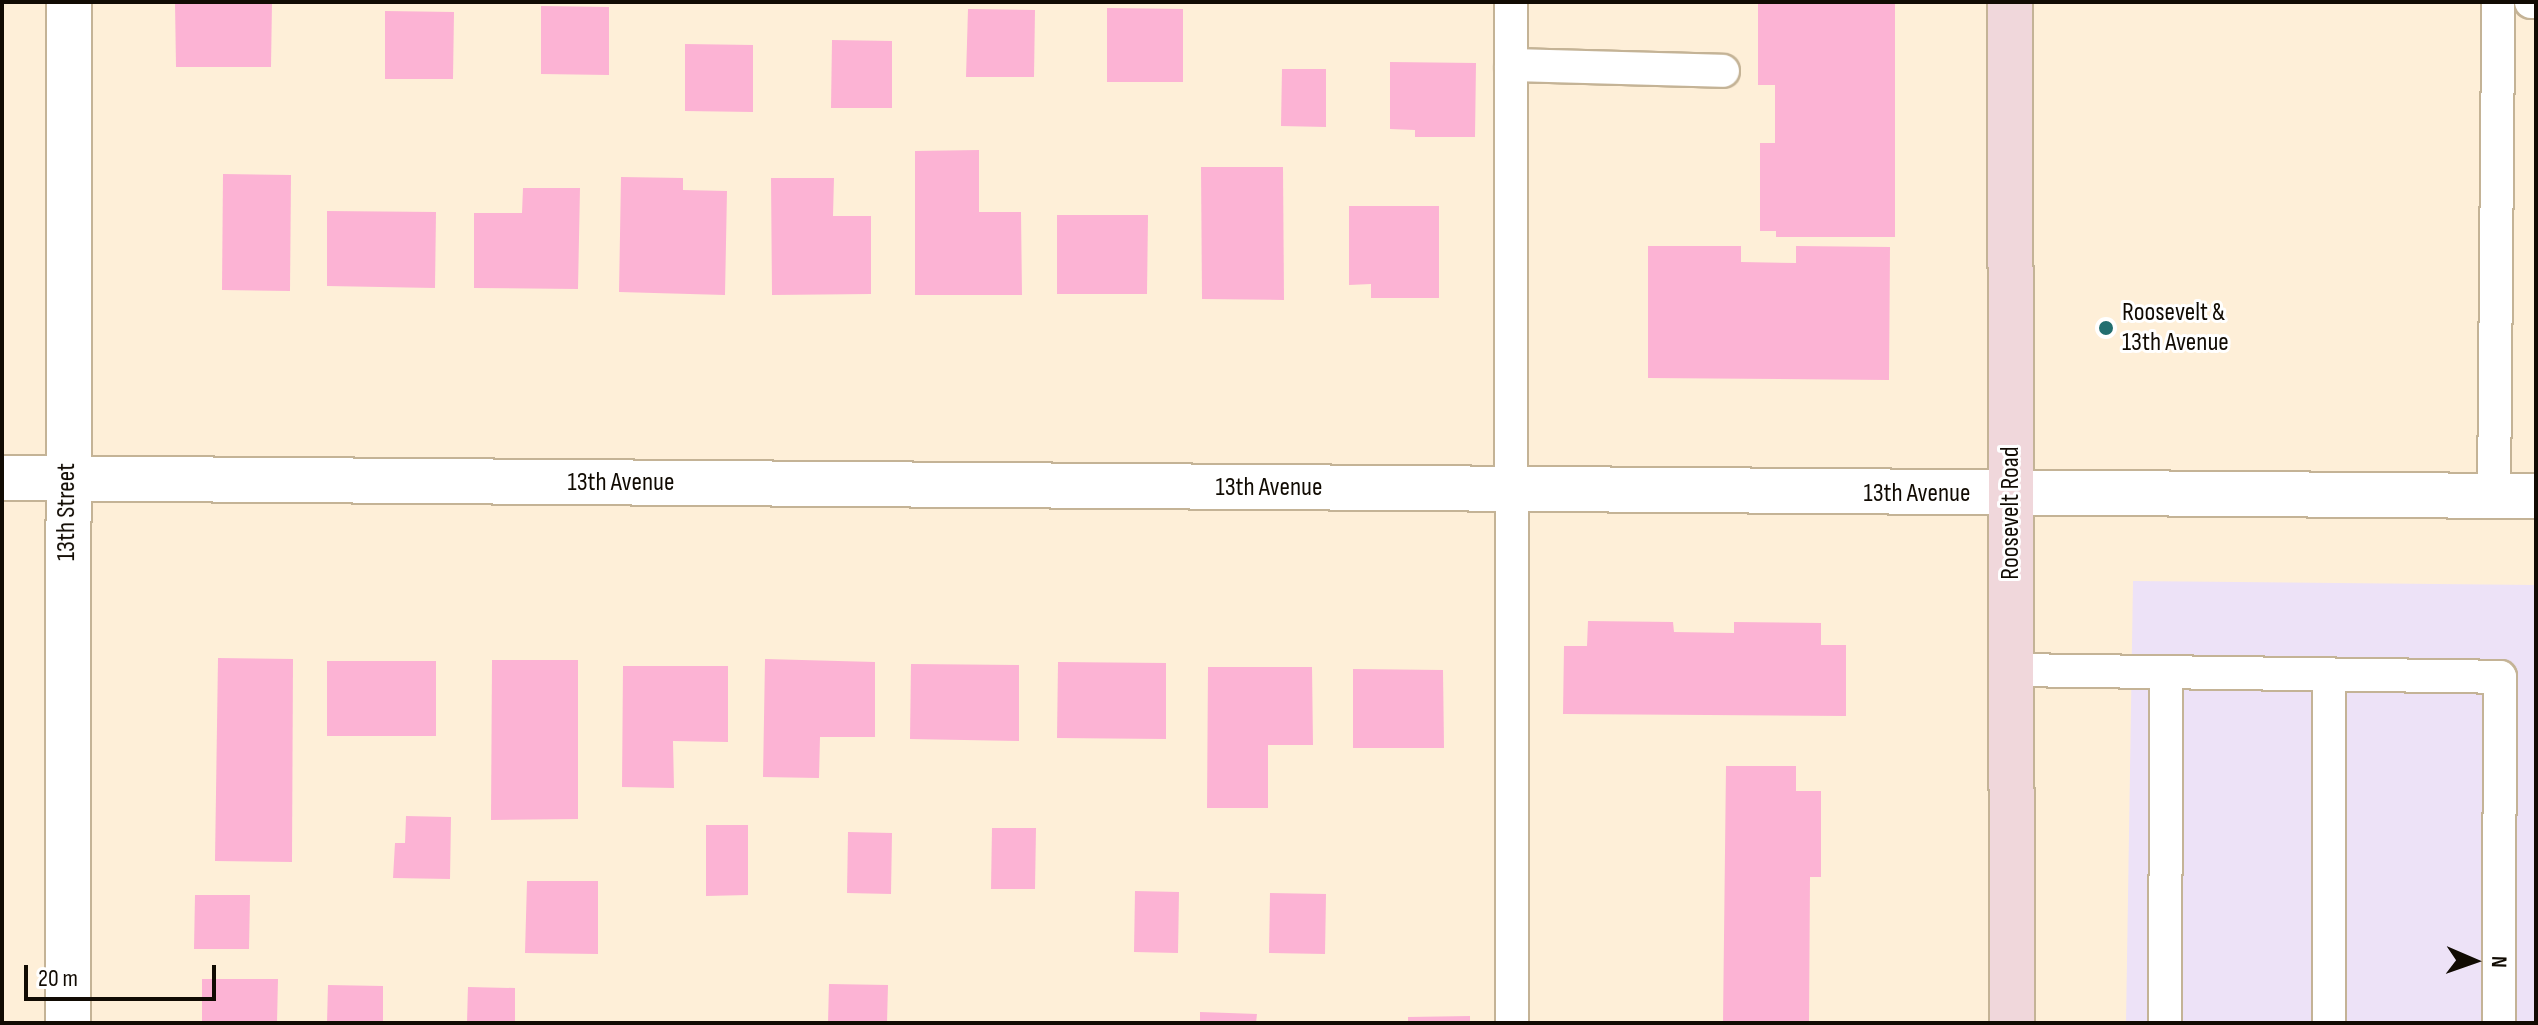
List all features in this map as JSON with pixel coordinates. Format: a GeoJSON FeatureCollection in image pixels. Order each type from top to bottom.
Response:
{"type":"FeatureCollection","features":[{"type":"Feature","properties":{"kind":"main road","name":"Roosevelt Road"},"geometry":{"type":"LineString","coordinates":[[2010,2],[2012,1023]]}},
{"type":"Feature","properties":{"kind":"street","name":"13th Street"},"geometry":{"type":"LineString","coordinates":[[68,1023],[66,478],[69,2]]}},
{"type":"Feature","properties":{"kind":"street","name":"13th Avenue"},"geometry":{"type":"LineString","coordinates":[[2,478],[2515,496]]}},
{"type":"Feature","properties":{"kind":"lane"},"geometry":{"type":"LineString","coordinates":[[1511,2],[1512,1023]]}},
{"type":"Feature","properties":{"kind":"lane"},"geometry":{"type":"LineString","coordinates":[[2498,2],[2515,496]]}},
{"type":"Feature","properties":{"kind":"lane"},"geometry":{"type":"LineString","coordinates":[[1511,65],[1723,71]]}},
{"type":"Feature","properties":{"kind":"lane"},"geometry":{"type":"LineString","coordinates":[[2012,670],[2500,677],[2499,1023]]}},
{"type":"Feature","properties":{"kind":"lane"},"geometry":{"type":"LineString","coordinates":[[2165,1023],[2166,672]]}},
{"type":"Feature","properties":{"kind":"lane"},"geometry":{"type":"LineString","coordinates":[[2329,675],[2329,1023]]}},
{"type":"Feature","properties":{"kind":"shaded area"},"geometry":{"type":"Polygon","coordinates":[[[2133,581],[2536,585],[2536,1023],[2126,1023],[2133,581]]]}},
{"type":"Feature","properties":{"kind":"building"},"geometry":{"type":"Polygon","coordinates":[[[175,2],[272,2],[271,67],[176,67],[175,2]]]}},
{"type":"Feature","properties":{"kind":"building"},"geometry":{"type":"Polygon","coordinates":[[[1758,2],[1895,2],[1895,237],[1776,237],[1776,231],[1760,231],[1760,143],[1775,143],[1775,85],[1758,85],[1758,2]]]}},
{"type":"Feature","properties":{"kind":"building"},"geometry":{"type":"Polygon","coordinates":[[[541,6],[609,7],[609,75],[541,74],[541,6]]]}},
{"type":"Feature","properties":{"kind":"building"},"geometry":{"type":"Polygon","coordinates":[[[1107,8],[1183,9],[1183,82],[1107,82],[1107,8]]]}},
{"type":"Feature","properties":{"kind":"building"},"geometry":{"type":"Polygon","coordinates":[[[968,9],[1035,10],[1034,77],[966,77],[968,9]]]}},
{"type":"Feature","properties":{"kind":"building"},"geometry":{"type":"Polygon","coordinates":[[[385,11],[454,12],[453,79],[385,79],[385,11]]]}},
{"type":"Feature","properties":{"kind":"building"},"geometry":{"type":"Polygon","coordinates":[[[832,40],[892,41],[892,108],[831,108],[832,40]]]}},
{"type":"Feature","properties":{"kind":"building"},"geometry":{"type":"Polygon","coordinates":[[[685,44],[753,45],[753,112],[685,111],[685,44]]]}},
{"type":"Feature","properties":{"kind":"building"},"geometry":{"type":"Polygon","coordinates":[[[1390,62],[1476,63],[1475,137],[1415,137],[1415,130],[1390,129],[1390,62]]]}},
{"type":"Feature","properties":{"kind":"building"},"geometry":{"type":"Polygon","coordinates":[[[1282,69],[1326,69],[1326,127],[1281,126],[1282,69]]]}},
{"type":"Feature","properties":{"kind":"building"},"geometry":{"type":"Polygon","coordinates":[[[979,150],[979,212],[1021,212],[1022,295],[915,295],[915,151],[979,150]]]}},
{"type":"Feature","properties":{"kind":"building"},"geometry":{"type":"Polygon","coordinates":[[[1201,167],[1283,167],[1284,300],[1202,299],[1201,167]]]}},
{"type":"Feature","properties":{"kind":"building"},"geometry":{"type":"Polygon","coordinates":[[[223,174],[291,175],[290,291],[222,290],[223,174]]]}},
{"type":"Feature","properties":{"kind":"building"},"geometry":{"type":"Polygon","coordinates":[[[621,177],[683,178],[683,190],[727,191],[725,295],[619,292],[621,177]]]}},
{"type":"Feature","properties":{"kind":"building"},"geometry":{"type":"Polygon","coordinates":[[[771,178],[834,178],[833,216],[871,216],[871,294],[772,295],[771,178]]]}},
{"type":"Feature","properties":{"kind":"building"},"geometry":{"type":"Polygon","coordinates":[[[523,188],[580,188],[578,289],[474,288],[474,213],[522,213],[523,188]]]}},
{"type":"Feature","properties":{"kind":"building"},"geometry":{"type":"Polygon","coordinates":[[[1349,206],[1439,206],[1439,298],[1371,298],[1371,284],[1349,285],[1349,206]]]}},
{"type":"Feature","properties":{"kind":"building"},"geometry":{"type":"Polygon","coordinates":[[[327,211],[436,212],[435,288],[327,286],[327,211]]]}},
{"type":"Feature","properties":{"kind":"building"},"geometry":{"type":"Polygon","coordinates":[[[1057,215],[1148,215],[1147,294],[1057,294],[1057,215]]]}},
{"type":"Feature","properties":{"kind":"building"},"geometry":{"type":"Polygon","coordinates":[[[1648,246],[1741,246],[1741,262],[1796,263],[1796,246],[1890,247],[1889,380],[1648,378],[1648,246]]]}},
{"type":"Feature","properties":{"kind":"building"},"geometry":{"type":"Polygon","coordinates":[[[1588,621],[1673,622],[1674,632],[1734,633],[1734,622],[1821,623],[1821,645],[1846,645],[1846,716],[1563,714],[1564,646],[1587,646],[1588,621]]]}},
{"type":"Feature","properties":{"kind":"building"},"geometry":{"type":"Polygon","coordinates":[[[218,658],[293,659],[292,862],[215,861],[218,658]]]}},
{"type":"Feature","properties":{"kind":"building"},"geometry":{"type":"Polygon","coordinates":[[[765,659],[875,662],[875,737],[820,737],[819,778],[763,777],[765,659]]]}},
{"type":"Feature","properties":{"kind":"building"},"geometry":{"type":"Polygon","coordinates":[[[492,660],[578,660],[578,819],[491,820],[492,660]]]}},
{"type":"Feature","properties":{"kind":"building"},"geometry":{"type":"Polygon","coordinates":[[[327,661],[436,661],[436,736],[327,736],[327,661]]]}},
{"type":"Feature","properties":{"kind":"building"},"geometry":{"type":"Polygon","coordinates":[[[1058,662],[1166,663],[1166,739],[1057,738],[1058,662]]]}},
{"type":"Feature","properties":{"kind":"building"},"geometry":{"type":"Polygon","coordinates":[[[911,664],[1019,665],[1019,741],[910,739],[911,664]]]}},
{"type":"Feature","properties":{"kind":"building"},"geometry":{"type":"Polygon","coordinates":[[[623,666],[728,666],[728,742],[673,741],[674,788],[622,787],[623,666]]]}},
{"type":"Feature","properties":{"kind":"building"},"geometry":{"type":"Polygon","coordinates":[[[1208,667],[1312,667],[1313,745],[1268,745],[1268,808],[1207,808],[1208,667]]]}},
{"type":"Feature","properties":{"kind":"building"},"geometry":{"type":"Polygon","coordinates":[[[1353,669],[1443,670],[1444,748],[1353,748],[1353,669]]]}},
{"type":"Feature","properties":{"kind":"building"},"geometry":{"type":"Polygon","coordinates":[[[1726,766],[1796,766],[1796,791],[1821,791],[1821,877],[1810,877],[1809,1023],[1723,1023],[1726,766]]]}},
{"type":"Feature","properties":{"kind":"building"},"geometry":{"type":"Polygon","coordinates":[[[406,816],[451,817],[450,879],[393,878],[395,843],[405,843],[406,816]]]}},
{"type":"Feature","properties":{"kind":"building"},"geometry":{"type":"Polygon","coordinates":[[[706,825],[748,825],[748,895],[706,896],[706,825]]]}},
{"type":"Feature","properties":{"kind":"building"},"geometry":{"type":"Polygon","coordinates":[[[992,828],[1036,828],[1035,889],[991,889],[992,828]]]}},
{"type":"Feature","properties":{"kind":"building"},"geometry":{"type":"Polygon","coordinates":[[[848,832],[892,833],[891,894],[847,893],[848,832]]]}},
{"type":"Feature","properties":{"kind":"building"},"geometry":{"type":"Polygon","coordinates":[[[527,881],[598,881],[598,954],[525,953],[527,881]]]}},
{"type":"Feature","properties":{"kind":"building"},"geometry":{"type":"Polygon","coordinates":[[[1135,891],[1179,892],[1178,953],[1134,952],[1135,891]]]}},
{"type":"Feature","properties":{"kind":"building"},"geometry":{"type":"Polygon","coordinates":[[[1270,893],[1326,894],[1325,954],[1269,953],[1270,893]]]}},
{"type":"Feature","properties":{"kind":"building"},"geometry":{"type":"Polygon","coordinates":[[[195,895],[250,895],[249,949],[194,949],[195,895]]]}},
{"type":"Feature","properties":{"kind":"building"},"geometry":{"type":"Polygon","coordinates":[[[202,979],[278,979],[277,1023],[202,1023],[202,979]]]}},
{"type":"Feature","properties":{"kind":"building"},"geometry":{"type":"Polygon","coordinates":[[[829,984],[888,985],[887,1023],[828,1023],[829,984]]]}},
{"type":"Feature","properties":{"kind":"building"},"geometry":{"type":"Polygon","coordinates":[[[328,985],[383,986],[383,1023],[327,1023],[328,985]]]}},
{"type":"Feature","properties":{"kind":"building"},"geometry":{"type":"Polygon","coordinates":[[[468,987],[515,988],[515,1023],[467,1023],[468,987]]]}},
{"type":"Feature","properties":{"kind":"building"},"geometry":{"type":"Polygon","coordinates":[[[1200,1012],[1257,1014],[1256,1023],[1200,1023],[1200,1012]]]}},
{"type":"Feature","properties":{"kind":"building"},"geometry":{"type":"Polygon","coordinates":[[[1470,1016],[1470,1023],[1408,1023],[1408,1017],[1470,1016]]]}},
{"type":"Feature","properties":{"kind":"place","name":"Roosevelt & 13th Avenue"},"geometry":{"type":"Point","coordinates":[2106,328]}}]}
